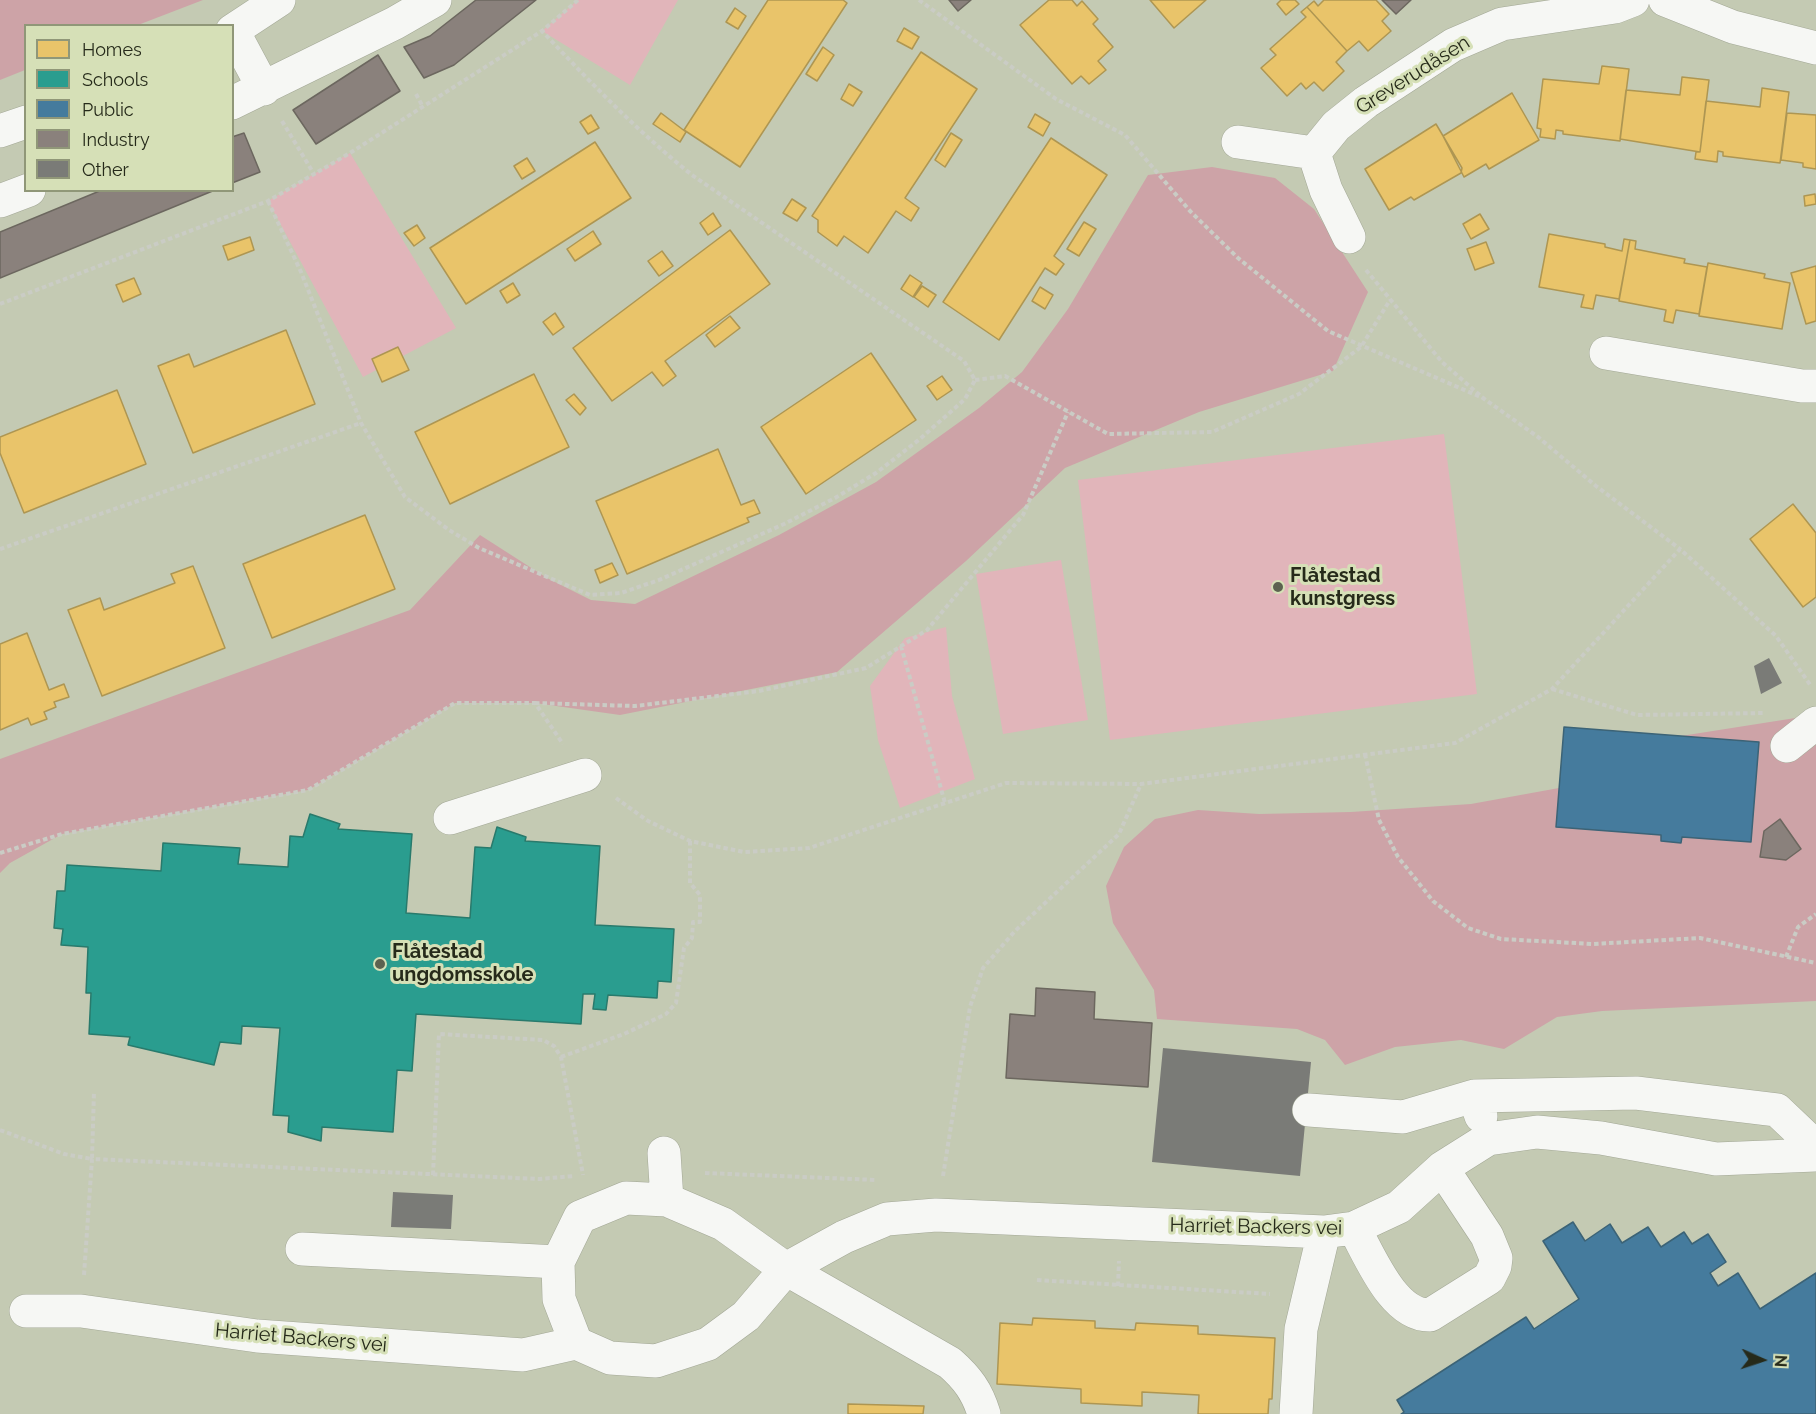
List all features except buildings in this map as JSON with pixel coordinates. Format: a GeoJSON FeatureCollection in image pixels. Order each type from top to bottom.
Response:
{"type":"FeatureCollection","features":[{"type":"Feature","properties":{"kind":"street"},"geometry":{"type":"LineString","coordinates":[[234,30],[279,0]]}},
{"type":"Feature","properties":{"kind":"street"},"geometry":{"type":"LineString","coordinates":[[234,102],[264,89],[435,0]]}},
{"type":"Feature","properties":{"kind":"street","name":"Greverudåsen"},"geometry":{"type":"LineString","coordinates":[[1314,153],[1336,126],[1366,102],[1453,45],[1502,24],[1615,7],[1633,0]]}},
{"type":"Feature","properties":{"kind":"street"},"geometry":{"type":"LineString","coordinates":[[1665,0],[1733,27],[1816,48]]}},
{"type":"Feature","properties":{"kind":"street"},"geometry":{"type":"LineString","coordinates":[[234,33],[264,89]]}},
{"type":"Feature","properties":{"kind":"street"},"geometry":{"type":"LineString","coordinates":[[0,131],[24,123]]}},
{"type":"Feature","properties":{"kind":"street"},"geometry":{"type":"LineString","coordinates":[[1238,142],[1314,153],[1326,190],[1349,237]]}},
{"type":"Feature","properties":{"kind":"street"},"geometry":{"type":"LineString","coordinates":[[0,201],[24,192]]}},
{"type":"Feature","properties":{"kind":"street"},"geometry":{"type":"LineString","coordinates":[[1606,353],[1802,386],[1816,386]]}},
{"type":"Feature","properties":{"kind":"street"},"geometry":{"type":"LineString","coordinates":[[1787,746],[1816,723]]}},
{"type":"Feature","properties":{"kind":"street"},"geometry":{"type":"LineString","coordinates":[[450,818],[585,775]]}},
{"type":"Feature","properties":{"kind":"street"},"geometry":{"type":"LineString","coordinates":[[1309,1110],[1403,1118],[1474,1096],[1636,1094],[1777,1110],[1816,1147]]}},
{"type":"Feature","properties":{"kind":"street"},"geometry":{"type":"LineString","coordinates":[[1474,1096],[1488,1139]]}},
{"type":"Feature","properties":{"kind":"street","name":"Harriet Backers vei"},"geometry":{"type":"LineString","coordinates":[[26,1311],[81,1311],[257,1336],[523,1355],[576,1343],[610,1358],[656,1361],[708,1344],[746,1316],[786,1269],[844,1237],[887,1219],[936,1215],[1339,1230],[1399,1207],[1442,1168],[1488,1139],[1537,1132],[1601,1138],[1716,1159],[1816,1155]]}},
{"type":"Feature","properties":{"kind":"street"},"geometry":{"type":"LineString","coordinates":[[1296,1414],[1301,1329],[1311,1296],[1339,1230],[1395,1298],[1420,1315],[1430,1315],[1489,1278],[1496,1266],[1496,1258],[1487,1236],[1442,1168]]}},
{"type":"Feature","properties":{"kind":"street"},"geometry":{"type":"LineString","coordinates":[[576,1343],[559,1299],[558,1262],[580,1217],[626,1198],[665,1174],[723,1224],[786,1269],[950,1363],[966,1377],[975,1389],[984,1414]]}},
{"type":"Feature","properties":{"kind":"street"},"geometry":{"type":"LineString","coordinates":[[302,1249],[558,1262]]}},
{"type":"Feature","properties":{"kind":"path"},"geometry":{"type":"LineString","coordinates":[[0,304],[268,201],[423,107],[542,31],[578,0]]}},
{"type":"Feature","properties":{"kind":"path"},"geometry":{"type":"LineString","coordinates":[[919,0],[1056,99],[1125,135],[1190,211],[1238,258],[1328,332],[1483,398]]}},
{"type":"Feature","properties":{"kind":"path"},"geometry":{"type":"LineString","coordinates":[[542,31],[652,144],[692,176],[952,351],[964,361],[975,380]]}},
{"type":"Feature","properties":{"kind":"path"},"geometry":{"type":"LineString","coordinates":[[416,94],[423,107]]}},
{"type":"Feature","properties":{"kind":"path"},"geometry":{"type":"LineString","coordinates":[[296,145],[314,174]]}},
{"type":"Feature","properties":{"kind":"path"},"geometry":{"type":"LineString","coordinates":[[268,201],[301,272],[361,423],[405,497],[449,530],[508,562],[575,590],[604,596],[660,580],[784,524],[835,498],[876,473],[920,439],[965,399],[975,380]]}},
{"type":"Feature","properties":{"kind":"path"},"geometry":{"type":"LineString","coordinates":[[1349,237],[1362,266],[1442,362],[1483,398],[1538,437],[1596,486],[1680,549],[1776,636],[1816,693]]}},
{"type":"Feature","properties":{"kind":"path"},"geometry":{"type":"LineString","coordinates":[[975,380],[1005,376],[1108,435],[1212,432],[1299,394],[1361,347],[1390,300]]}},
{"type":"Feature","properties":{"kind":"path"},"geometry":{"type":"LineString","coordinates":[[0,853],[62,834],[308,790],[455,703],[635,706],[759,692],[866,668],[927,630],[1023,515],[1068,412]]}},
{"type":"Feature","properties":{"kind":"path"},"geometry":{"type":"LineString","coordinates":[[0,549],[361,423]]}},
{"type":"Feature","properties":{"kind":"path"},"geometry":{"type":"LineString","coordinates":[[535,703],[585,775],[648,821],[690,841],[744,852],[809,848],[1006,783],[1141,784],[1455,743],[1552,689],[1680,549]]}},
{"type":"Feature","properties":{"kind":"path"},"geometry":{"type":"LineString","coordinates":[[901,646],[945,803]]}},
{"type":"Feature","properties":{"kind":"path"},"geometry":{"type":"LineString","coordinates":[[1552,689],[1637,715],[1768,713]]}},
{"type":"Feature","properties":{"kind":"path"},"geometry":{"type":"LineString","coordinates":[[1365,754],[1379,820],[1398,857],[1433,901],[1468,928],[1502,939],[1593,944],[1700,938],[1816,963]]}},
{"type":"Feature","properties":{"kind":"path"},"geometry":{"type":"LineString","coordinates":[[936,1215],[970,1007],[983,968],[1015,931],[1119,834],[1141,784]]}},
{"type":"Feature","properties":{"kind":"path"},"geometry":{"type":"LineString","coordinates":[[561,1057],[624,1034],[666,1014],[676,1003],[684,948],[692,938],[693,922],[700,922],[700,895],[690,883],[690,841]]}},
{"type":"Feature","properties":{"kind":"path"},"geometry":{"type":"LineString","coordinates":[[1786,957],[1798,927],[1816,914]]}},
{"type":"Feature","properties":{"kind":"path"},"geometry":{"type":"LineString","coordinates":[[433,1175],[439,1034],[543,1040],[554,1046],[561,1057],[583,1175]]}},
{"type":"Feature","properties":{"kind":"path"},"geometry":{"type":"LineString","coordinates":[[81,1311],[92,1159],[94,1091]]}},
{"type":"Feature","properties":{"kind":"path"},"geometry":{"type":"LineString","coordinates":[[0,1130],[64,1154],[92,1159],[539,1179],[591,1175]]}},
{"type":"Feature","properties":{"kind":"path"},"geometry":{"type":"LineString","coordinates":[[665,1174],[884,1180]]}},
{"type":"Feature","properties":{"kind":"path"},"geometry":{"type":"LineString","coordinates":[[1037,1280],[1311,1296]]}},
{"type":"Feature","properties":{"kind":"shaded area"},"geometry":{"type":"Polygon","coordinates":[[[0,0],[203,0],[141,24],[24,24],[24,70],[0,80],[0,0]]]}},
{"type":"Feature","properties":{"kind":"shaded area"},"geometry":{"type":"Polygon","coordinates":[[[578,0],[678,0],[630,85],[542,31],[578,0]]]}},
{"type":"Feature","properties":{"kind":"shaded area"},"geometry":{"type":"Polygon","coordinates":[[[350,153],[456,328],[363,377],[268,201],[350,153]]]}},
{"type":"Feature","properties":{"kind":"shaded area"},"geometry":{"type":"Polygon","coordinates":[[[1212,167],[1275,178],[1314,209],[1368,292],[1333,371],[1199,412],[1065,468],[966,561],[837,672],[620,715],[535,703],[455,703],[308,790],[62,834],[10,863],[0,873],[0,759],[410,610],[480,535],[547,578],[591,600],[635,604],[779,535],[876,482],[979,408],[1022,372],[1068,309],[1148,175],[1212,167]]]}},
{"type":"Feature","properties":{"kind":"shaded area","name":"Flåtestad kunstgress"},"geometry":{"type":"Polygon","coordinates":[[[1444,434],[1477,694],[1110,740],[1078,480],[1444,434]]]}},
{"type":"Feature","properties":{"kind":"shaded area"},"geometry":{"type":"Polygon","coordinates":[[[1061,560],[1088,720],[1003,734],[976,574],[1061,560]]]}},
{"type":"Feature","properties":{"kind":"shaded area"},"geometry":{"type":"Polygon","coordinates":[[[946,627],[952,696],[975,779],[900,808],[878,740],[870,686],[905,638],[946,627]]]}},
{"type":"Feature","properties":{"kind":"shaded area"},"geometry":{"type":"Polygon","coordinates":[[[1808,716],[1816,717],[1816,1001],[1602,1011],[1557,1017],[1504,1049],[1461,1040],[1395,1047],[1345,1065],[1325,1040],[1297,1029],[1157,1019],[1154,990],[1113,923],[1106,886],[1124,847],[1155,819],[1198,810],[1259,814],[1351,812],[1471,804],[1570,786],[1681,736],[1808,716]]]}},
{"type":"Feature","properties":{"kind":"place","name":"Flåtestad kunstgress"},"geometry":{"type":"Point","coordinates":[1278,587]}},
{"type":"Feature","properties":{"kind":"place","name":"Flåtestad ungdomsskole"},"geometry":{"type":"Point","coordinates":[380,964]}}]}
